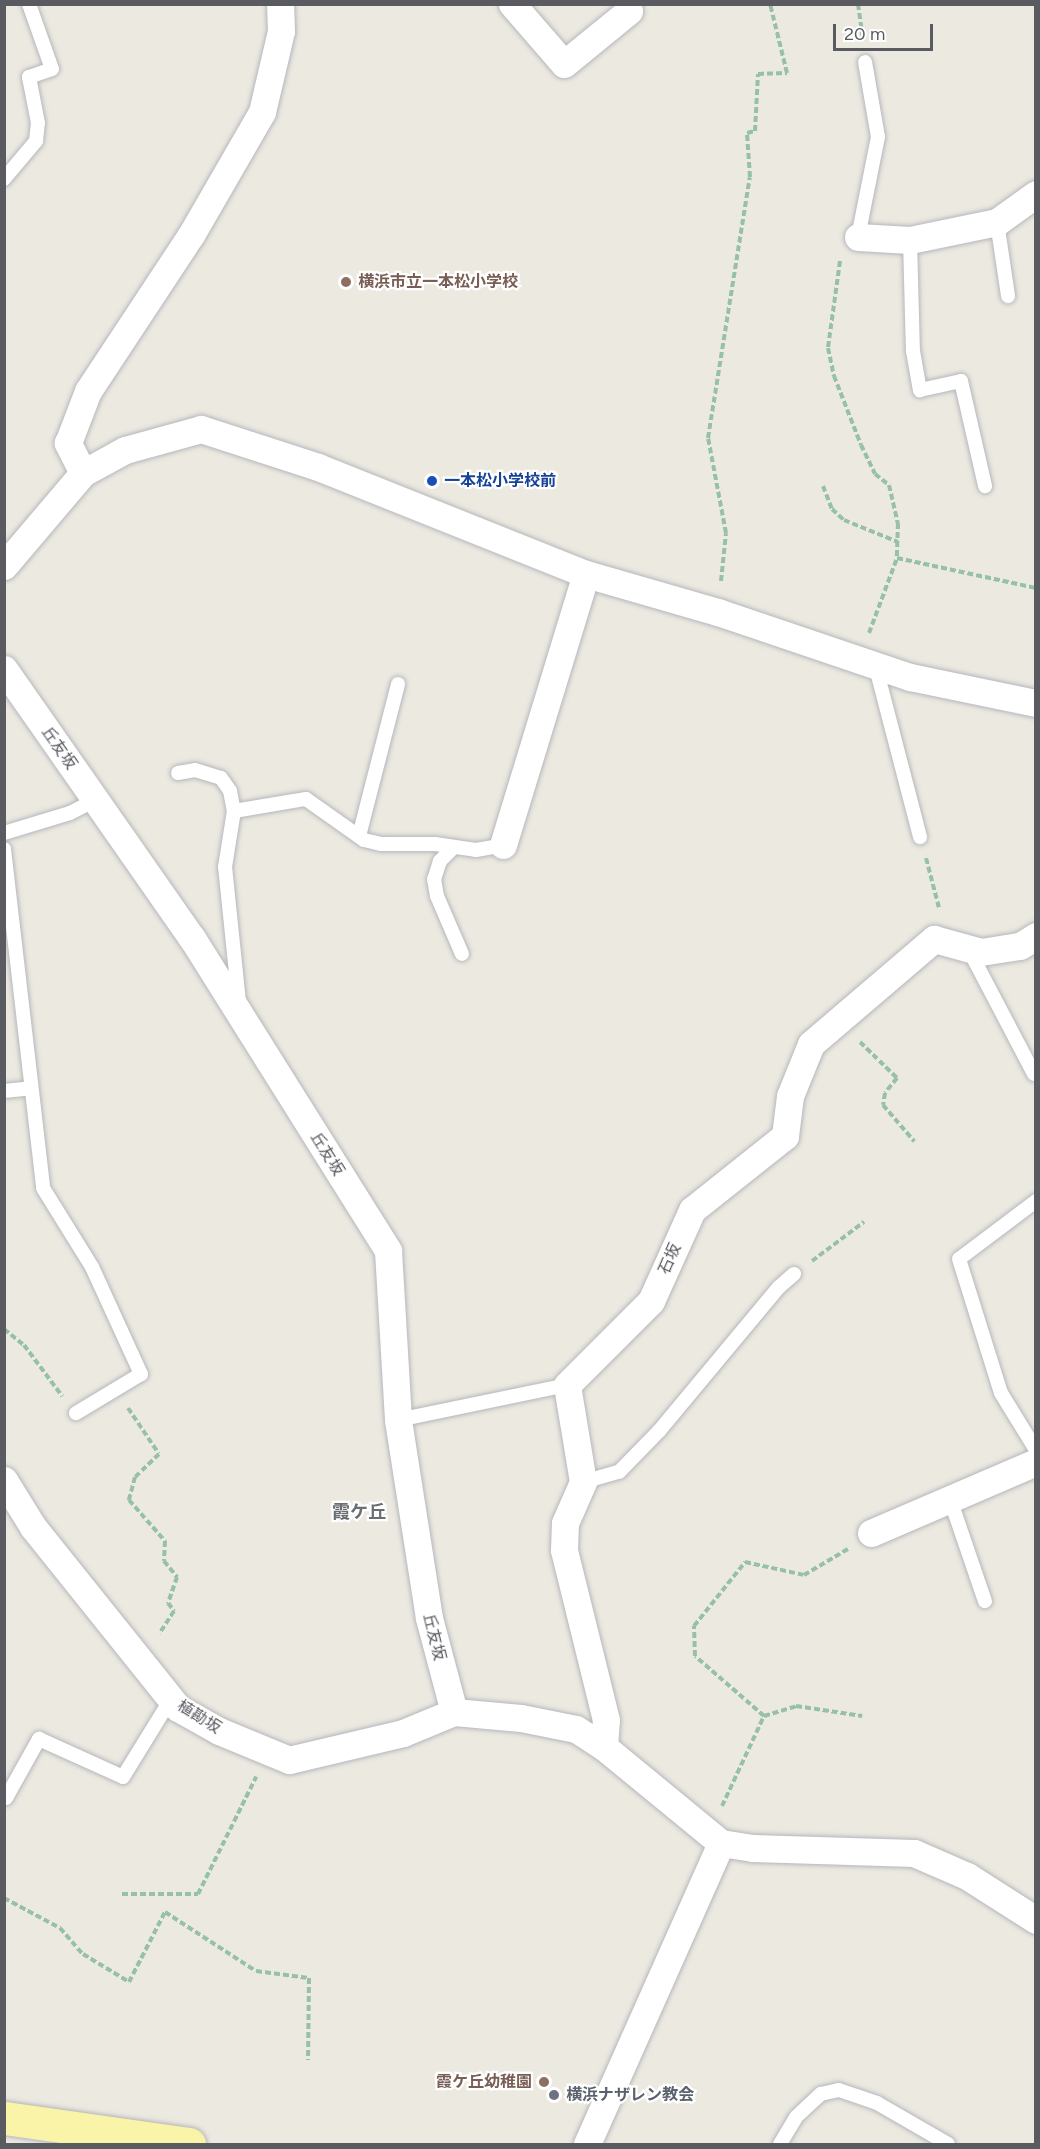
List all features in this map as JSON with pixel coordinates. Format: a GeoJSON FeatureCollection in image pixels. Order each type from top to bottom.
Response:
{"type":"FeatureCollection","features":[{"type":"Feature","properties":{"kind":"main road"},"geometry":{"type":"LineString","coordinates":[[4,2118],[189,2145]]}},
{"type":"Feature","properties":{"kind":"street"},"geometry":{"type":"LineString","coordinates":[[83,473],[68,443],[88,391],[191,235],[262,112],[281,31],[280,4]]}},
{"type":"Feature","properties":{"kind":"street"},"geometry":{"type":"LineString","coordinates":[[512,4],[564,64],[629,12]]}},
{"type":"Feature","properties":{"kind":"street"},"geometry":{"type":"LineString","coordinates":[[858,237],[910,240],[997,222],[1035,194]]}},
{"type":"Feature","properties":{"kind":"street"},"geometry":{"type":"LineString","coordinates":[[4,566],[83,473],[125,450],[201,429],[318,468],[586,574],[718,612],[974,693],[1035,703]]}},
{"type":"Feature","properties":{"kind":"street"},"geometry":{"type":"LineString","coordinates":[[503,844],[586,574]]}},
{"type":"Feature","properties":{"kind":"street","name":"丘友坂"},"geometry":{"type":"LineString","coordinates":[[4,669],[240,1013],[388,1251],[398,1420],[429,1618],[454,1712]]}},
{"type":"Feature","properties":{"kind":"street","name":"石坂"},"geometry":{"type":"LineString","coordinates":[[567,1385],[651,1301],[692,1210],[785,1136],[790,1096],[811,1044],[934,939],[981,952],[1020,946],[1035,936]]}},
{"type":"Feature","properties":{"kind":"street"},"geometry":{"type":"LineString","coordinates":[[567,1385],[583,1482],[565,1523],[564,1550],[606,1720],[604,1747]]}},
{"type":"Feature","properties":{"kind":"street"},"geometry":{"type":"LineString","coordinates":[[871,1533],[1035,1462]]}},
{"type":"Feature","properties":{"kind":"street","name":"植勘坂"},"geometry":{"type":"LineString","coordinates":[[4,1480],[33,1527],[178,1708],[219,1731],[289,1761],[403,1733],[454,1712]]}},
{"type":"Feature","properties":{"kind":"street"},"geometry":{"type":"LineString","coordinates":[[454,1712],[521,1718],[576,1729],[604,1747],[714,1836],[753,1848],[914,1853],[968,1876],[1035,1920]]}},
{"type":"Feature","properties":{"kind":"street"},"geometry":{"type":"LineString","coordinates":[[587,2145],[714,1836]]}},
{"type":"Feature","properties":{"kind":"lane"},"geometry":{"type":"LineString","coordinates":[[4,178],[36,141],[38,123],[29,77],[52,69],[29,4]]}},
{"type":"Feature","properties":{"kind":"lane"},"geometry":{"type":"LineString","coordinates":[[858,237],[878,137],[865,62]]}},
{"type":"Feature","properties":{"kind":"lane"},"geometry":{"type":"LineString","coordinates":[[997,222],[1008,296]]}},
{"type":"Feature","properties":{"kind":"lane"},"geometry":{"type":"LineString","coordinates":[[910,240],[912,330],[920,390],[961,381],[985,486]]}},
{"type":"Feature","properties":{"kind":"lane"},"geometry":{"type":"LineString","coordinates":[[867,661],[920,837]]}},
{"type":"Feature","properties":{"kind":"lane"},"geometry":{"type":"LineString","coordinates":[[359,836],[398,684]]}},
{"type":"Feature","properties":{"kind":"lane"},"geometry":{"type":"LineString","coordinates":[[178,773],[195,770],[221,778],[230,791],[234,811],[225,867],[240,1013]]}},
{"type":"Feature","properties":{"kind":"lane"},"geometry":{"type":"LineString","coordinates":[[234,811],[306,799],[359,836],[381,844],[476,850],[503,844]]}},
{"type":"Feature","properties":{"kind":"lane"},"geometry":{"type":"LineString","coordinates":[[4,833],[70,813],[96,800]]}},
{"type":"Feature","properties":{"kind":"lane"},"geometry":{"type":"LineString","coordinates":[[454,847],[440,861],[434,879],[437,896],[462,954]]}},
{"type":"Feature","properties":{"kind":"lane"},"geometry":{"type":"LineString","coordinates":[[4,849],[43,1188],[92,1267],[141,1374],[76,1413]]}},
{"type":"Feature","properties":{"kind":"lane"},"geometry":{"type":"LineString","coordinates":[[968,948],[1034,1074]]}},
{"type":"Feature","properties":{"kind":"lane"},"geometry":{"type":"LineString","coordinates":[[4,1091],[32,1088]]}},
{"type":"Feature","properties":{"kind":"lane"},"geometry":{"type":"LineString","coordinates":[[1035,1201],[959,1259],[1001,1394],[1035,1450]]}},
{"type":"Feature","properties":{"kind":"lane"},"geometry":{"type":"LineString","coordinates":[[583,1482],[619,1472],[659,1431],[779,1287],[794,1274]]}},
{"type":"Feature","properties":{"kind":"lane"},"geometry":{"type":"LineString","coordinates":[[398,1420],[567,1385]]}},
{"type":"Feature","properties":{"kind":"lane"},"geometry":{"type":"LineString","coordinates":[[950,1499],[985,1601]]}},
{"type":"Feature","properties":{"kind":"lane"},"geometry":{"type":"LineString","coordinates":[[6,1798],[39,1739],[123,1777],[171,1699]]}},
{"type":"Feature","properties":{"kind":"lane"},"geometry":{"type":"LineString","coordinates":[[780,2145],[796,2117],[821,2094],[839,2090],[877,2103],[948,2145]]}},
{"type":"Feature","properties":{"kind":"path"},"geometry":{"type":"LineString","coordinates":[[718,612],[726,533],[708,438],[750,177],[747,133],[755,131],[759,74],[787,73],[770,4]]}},
{"type":"Feature","properties":{"kind":"path"},"geometry":{"type":"LineString","coordinates":[[858,4],[865,62]]}},
{"type":"Feature","properties":{"kind":"path"},"geometry":{"type":"LineString","coordinates":[[858,237],[841,257],[836,272],[828,348],[834,376],[861,445],[874,474],[889,485],[898,523],[897,558],[867,661]]}},
{"type":"Feature","properties":{"kind":"path"},"geometry":{"type":"LineString","coordinates":[[823,486],[832,509],[844,520],[898,542]]}},
{"type":"Feature","properties":{"kind":"path"},"geometry":{"type":"LineString","coordinates":[[897,558],[1035,588]]}},
{"type":"Feature","properties":{"kind":"path"},"geometry":{"type":"LineString","coordinates":[[920,837],[941,917]]}},
{"type":"Feature","properties":{"kind":"path"},"geometry":{"type":"LineString","coordinates":[[839,1020],[897,1078],[885,1093],[882,1105],[914,1141]]}},
{"type":"Feature","properties":{"kind":"path"},"geometry":{"type":"LineString","coordinates":[[794,1274],[864,1222]]}},
{"type":"Feature","properties":{"kind":"path"},"geometry":{"type":"LineString","coordinates":[[4,1329],[24,1345],[76,1413]]}},
{"type":"Feature","properties":{"kind":"path"},"geometry":{"type":"LineString","coordinates":[[116,1389],[159,1454],[135,1477],[129,1490],[129,1500],[165,1541],[164,1561],[177,1576],[168,1604],[174,1611],[155,1640]]}},
{"type":"Feature","properties":{"kind":"path"},"geometry":{"type":"LineString","coordinates":[[764,1716],[695,1656],[694,1626],[745,1562],[804,1575],[871,1533]]}},
{"type":"Feature","properties":{"kind":"path"},"geometry":{"type":"LineString","coordinates":[[714,1836],[764,1716],[796,1706],[862,1716]]}},
{"type":"Feature","properties":{"kind":"path"},"geometry":{"type":"LineString","coordinates":[[122,1894],[198,1894],[257,1775]]}},
{"type":"Feature","properties":{"kind":"path"},"geometry":{"type":"LineString","coordinates":[[4,1898],[60,1928],[83,1954],[129,1982],[165,1912],[256,1971],[309,1978],[308,2060]]}},
{"type":"Feature","properties":{"kind":"place","name":"横浜市立一本松小学校"},"geometry":{"type":"Point","coordinates":[346,282]}},
{"type":"Feature","properties":{"kind":"place","name":"一本松小学校前"},"geometry":{"type":"Point","coordinates":[432,481]}},
{"type":"Feature","properties":{"kind":"place","name":"霞ケ丘幼稚園"},"geometry":{"type":"Point","coordinates":[544,2082]}},
{"type":"Feature","properties":{"kind":"place","name":"横浜ナザレン教会"},"geometry":{"type":"Point","coordinates":[554,2095]}},
{"type":"Feature","properties":{"kind":"district","name":"霞ケ丘"},"geometry":{"type":"Point","coordinates":[359,1512]}}]}
